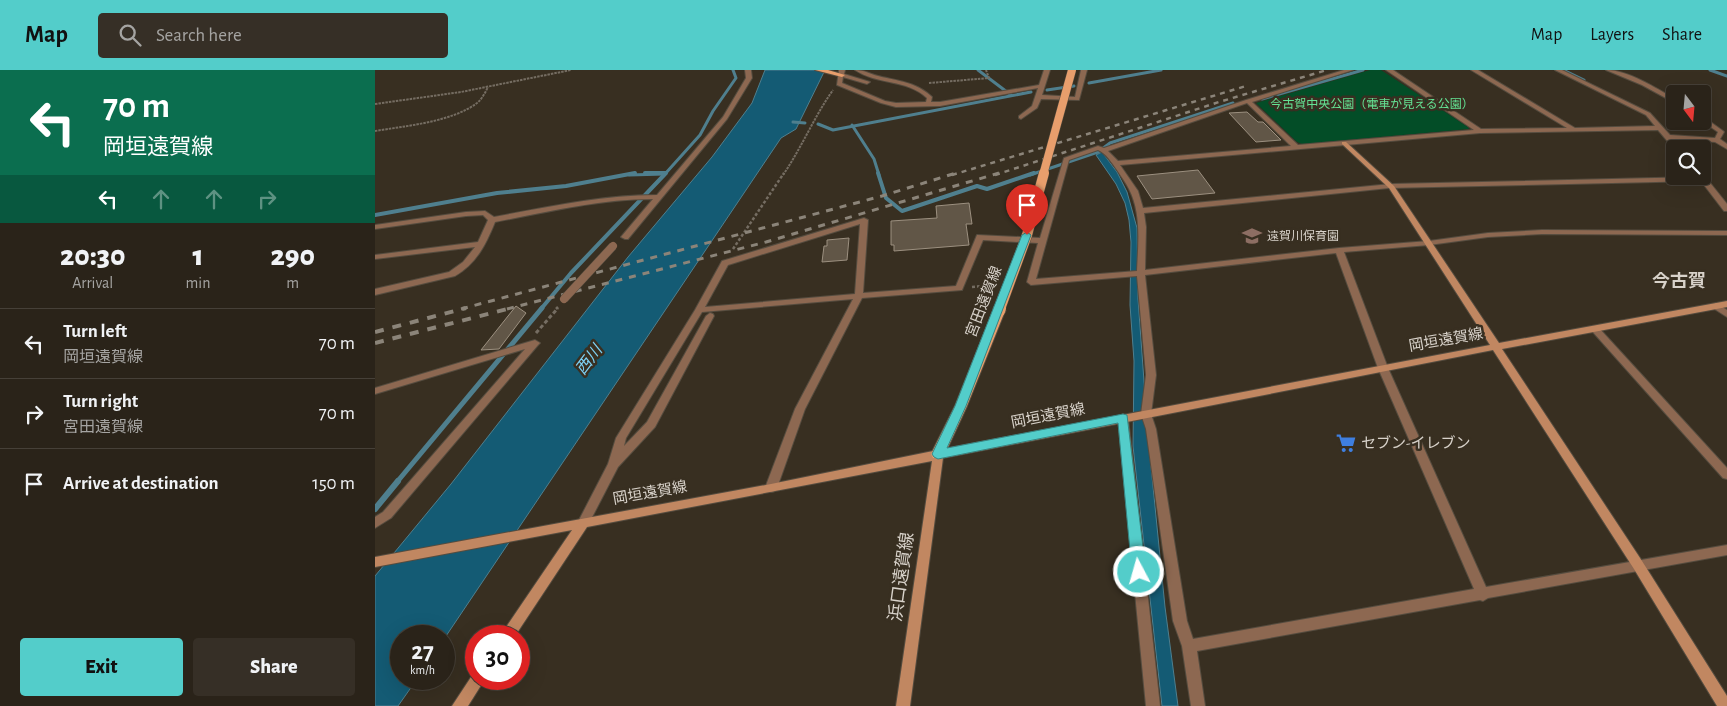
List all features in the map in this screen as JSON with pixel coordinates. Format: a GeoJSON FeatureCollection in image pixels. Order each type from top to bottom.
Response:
{"type":"FeatureCollection","features":[{"type":"Feature","properties":{"kind":"main road"},"geometry":{"type":"LineString","coordinates":[[817,70],[842,73]]}},
{"type":"Feature","properties":{"kind":"main road","name":"宮田遠賀線"},"geometry":{"type":"LineString","coordinates":[[938,454],[961,406],[1027,235],[1072,70]]}},
{"type":"Feature","properties":{"kind":"main road"},"geometry":{"type":"LineString","coordinates":[[1344,143],[1392,186],[1638,565],[1725,706]]}},
{"type":"Feature","properties":{"kind":"main road","name":"岡垣遠賀線"},"geometry":{"type":"LineString","coordinates":[[375,562],[771,488],[1383,368],[1727,304]]}},
{"type":"Feature","properties":{"kind":"main road","name":"浜口遠賀線"},"geometry":{"type":"LineString","coordinates":[[903,706],[938,454]]}},
{"type":"Feature","properties":{"kind":"main road"},"geometry":{"type":"LineString","coordinates":[[515,625],[585,522]]}},
{"type":"Feature","properties":{"kind":"main road"},"geometry":{"type":"LineString","coordinates":[[459,706],[470,690]]}},
{"type":"Feature","properties":{"kind":"street"},"geometry":{"type":"LineString","coordinates":[[625,237],[725,118],[749,78],[747,70]]}},
{"type":"Feature","properties":{"kind":"street"},"geometry":{"type":"LineString","coordinates":[[858,70],[867,75],[909,85],[925,93],[930,98],[929,104]]}},
{"type":"Feature","properties":{"kind":"street"},"geometry":{"type":"LineString","coordinates":[[1021,117],[1035,107],[1047,70]]}},
{"type":"Feature","properties":{"kind":"street"},"geometry":{"type":"LineString","coordinates":[[1038,97],[1077,99],[1084,70]]}},
{"type":"Feature","properties":{"kind":"street"},"geometry":{"type":"LineString","coordinates":[[1104,150],[1248,101],[1350,70]]}},
{"type":"Feature","properties":{"kind":"street"},"geometry":{"type":"LineString","coordinates":[[1389,70],[1480,131]]}},
{"type":"Feature","properties":{"kind":"street"},"geometry":{"type":"LineString","coordinates":[[1475,70],[1574,129]]}},
{"type":"Feature","properties":{"kind":"street"},"geometry":{"type":"LineString","coordinates":[[1557,70],[1648,114],[1670,140]]}},
{"type":"Feature","properties":{"kind":"street"},"geometry":{"type":"LineString","coordinates":[[1609,70],[1644,84],[1666,96]]}},
{"type":"Feature","properties":{"kind":"street"},"geometry":{"type":"LineString","coordinates":[[867,82],[842,73],[839,84],[883,102],[896,105],[940,104],[1042,86]]}},
{"type":"Feature","properties":{"kind":"street"},"geometry":{"type":"LineString","coordinates":[[1248,101],[1296,148]]}},
{"type":"Feature","properties":{"kind":"street"},"geometry":{"type":"LineString","coordinates":[[1711,125],[1721,132],[1717,140]]}},
{"type":"Feature","properties":{"kind":"street"},"geometry":{"type":"LineString","coordinates":[[1116,163],[1480,131],[1661,128]]}},
{"type":"Feature","properties":{"kind":"street"},"geometry":{"type":"LineString","coordinates":[[1668,137],[1717,140],[1727,147]]}},
{"type":"Feature","properties":{"kind":"street"},"geometry":{"type":"LineString","coordinates":[[1197,706],[1189,646],[1180,621],[1151,429],[1146,414],[1151,374],[1141,273],[1142,227],[1139,211],[1134,191],[1116,163],[1104,150],[1098,148],[1066,158],[1031,282],[1141,273],[1339,250],[1429,244],[1488,235],[1542,232],[1727,233]]}},
{"type":"Feature","properties":{"kind":"street"},"geometry":{"type":"LineString","coordinates":[[1139,211],[1392,186],[1666,179]]}},
{"type":"Feature","properties":{"kind":"street"},"geometry":{"type":"LineString","coordinates":[[1708,185],[1727,209]]}},
{"type":"Feature","properties":{"kind":"street"},"geometry":{"type":"LineString","coordinates":[[492,220],[597,200],[657,197]]}},
{"type":"Feature","properties":{"kind":"street"},"geometry":{"type":"LineString","coordinates":[[375,227],[465,214],[485,213],[492,220]]}},
{"type":"Feature","properties":{"kind":"street"},"geometry":{"type":"LineString","coordinates":[[375,292],[452,274],[463,269],[482,244],[492,220]]}},
{"type":"Feature","properties":{"kind":"street"},"geometry":{"type":"LineString","coordinates":[[585,522],[614,464],[621,438],[699,310],[725,263],[863,220],[859,296],[800,410],[771,488]]}},
{"type":"Feature","properties":{"kind":"street"},"geometry":{"type":"LineString","coordinates":[[699,310],[959,288],[980,237],[1043,241]]}},
{"type":"Feature","properties":{"kind":"street"},"geometry":{"type":"LineString","coordinates":[[375,257],[482,244]]}},
{"type":"Feature","properties":{"kind":"street"},"geometry":{"type":"LineString","coordinates":[[565,299],[613,246]]}},
{"type":"Feature","properties":{"kind":"street"},"geometry":{"type":"LineString","coordinates":[[1339,250],[1383,368],[1483,595]]}},
{"type":"Feature","properties":{"kind":"street"},"geometry":{"type":"LineString","coordinates":[[1716,306],[1727,314]]}},
{"type":"Feature","properties":{"kind":"street"},"geometry":{"type":"LineString","coordinates":[[614,464],[651,424],[711,316]]}},
{"type":"Feature","properties":{"kind":"street"},"geometry":{"type":"LineString","coordinates":[[1595,328],[1727,475]]}},
{"type":"Feature","properties":{"kind":"street"},"geometry":{"type":"LineString","coordinates":[[375,391],[535,342],[387,515],[375,523]]}},
{"type":"Feature","properties":{"kind":"street"},"geometry":{"type":"LineString","coordinates":[[1123,418],[1153,706]]}},
{"type":"Feature","properties":{"kind":"street"},"geometry":{"type":"LineString","coordinates":[[1189,646],[1727,550]]}},
{"type":"Feature","properties":{"kind":"path"},"geometry":{"type":"LineString","coordinates":[[375,104],[489,86],[571,70]]}},
{"type":"Feature","properties":{"kind":"path"},"geometry":{"type":"LineString","coordinates":[[909,85],[989,78],[986,70]]}},
{"type":"Feature","properties":{"kind":"path"},"geometry":{"type":"LineString","coordinates":[[725,263],[741,235],[797,154],[830,92],[839,84]]}},
{"type":"Feature","properties":{"kind":"path"},"geometry":{"type":"LineString","coordinates":[[375,131],[443,117],[467,108],[480,101],[489,86]]}},
{"type":"Feature","properties":{"kind":"path"},"geometry":{"type":"LineString","coordinates":[[535,334],[565,299]]}},
{"type":"Feature","properties":{"kind":"green space","name":"今古賀中央公園（電車が見える公園）"},"geometry":{"type":"Polygon","coordinates":[[[1370,70],[1381,70],[1469,129],[1302,144],[1297,142],[1256,103],[1370,70]]]}},
{"type":"Feature","properties":{"kind":"water","name":"西川"},"geometry":{"type":"Polygon","coordinates":[[[765,70],[825,70],[796,129],[781,138],[453,625],[390,625],[390,690],[409,690],[398,706],[375,706],[375,576],[451,484],[628,257],[712,157],[752,103],[765,70]]]}},
{"type":"Feature","properties":{"kind":"water"},"geometry":{"type":"Polygon","coordinates":[[[1102,152],[1117,172],[1127,192],[1137,228],[1138,299],[1148,436],[1165,607],[1178,706],[1162,706],[1133,446],[1134,361],[1130,305],[1131,242],[1129,220],[1125,203],[1116,184],[1096,155],[1102,152]]]}},
{"type":"Feature","properties":{"kind":"building"},"geometry":{"type":"Polygon","coordinates":[[[1247,112],[1258,122],[1263,122],[1281,140],[1256,142],[1229,113],[1247,112]]]}},
{"type":"Feature","properties":{"kind":"building"},"geometry":{"type":"Polygon","coordinates":[[[1198,170],[1215,193],[1152,199],[1137,176],[1198,170]]]}},
{"type":"Feature","properties":{"kind":"building"},"geometry":{"type":"Polygon","coordinates":[[[969,203],[972,224],[966,224],[969,245],[894,251],[894,245],[891,245],[891,221],[937,218],[936,206],[969,203]]]}},
{"type":"Feature","properties":{"kind":"building"},"geometry":{"type":"Polygon","coordinates":[[[849,238],[847,260],[822,262],[824,246],[827,246],[827,240],[849,238]]]}},
{"type":"Feature","properties":{"kind":"building"},"geometry":{"type":"Polygon","coordinates":[[[516,306],[526,313],[499,349],[481,350],[516,306]]]}},
{"type":"Feature","properties":{"kind":"waterway"},"geometry":{"type":"LineString","coordinates":[[666,173],[700,135],[713,111],[736,78],[733,70]]}},
{"type":"Feature","properties":{"kind":"waterway"},"geometry":{"type":"LineString","coordinates":[[978,70],[1011,95]]}},
{"type":"Feature","properties":{"kind":"waterway"},"geometry":{"type":"LineString","coordinates":[[1089,83],[1161,70]]}},
{"type":"Feature","properties":{"kind":"waterway"},"geometry":{"type":"LineString","coordinates":[[1262,99],[1363,70]]}},
{"type":"Feature","properties":{"kind":"waterway"},"geometry":{"type":"LineString","coordinates":[[1563,70],[1584,80]]}},
{"type":"Feature","properties":{"kind":"waterway"},"geometry":{"type":"LineString","coordinates":[[1710,70],[1727,76]]}},
{"type":"Feature","properties":{"kind":"waterway"},"geometry":{"type":"LineString","coordinates":[[1047,90],[1074,86]]}},
{"type":"Feature","properties":{"kind":"waterway"},"geometry":{"type":"LineString","coordinates":[[853,126],[1031,92]]}},
{"type":"Feature","properties":{"kind":"waterway"},"geometry":{"type":"LineString","coordinates":[[1030,175],[1098,152],[1110,143],[1233,103]]}},
{"type":"Feature","properties":{"kind":"waterway"},"geometry":{"type":"LineString","coordinates":[[793,122],[805,123]]}},
{"type":"Feature","properties":{"kind":"waterway"},"geometry":{"type":"LineString","coordinates":[[818,124],[833,130],[853,126]]}},
{"type":"Feature","properties":{"kind":"waterway"},"geometry":{"type":"LineString","coordinates":[[853,126],[874,159],[879,175]]}},
{"type":"Feature","properties":{"kind":"waterway"},"geometry":{"type":"LineString","coordinates":[[375,215],[497,193],[566,186],[635,173]]}},
{"type":"Feature","properties":{"kind":"waterway"},"geometry":{"type":"LineString","coordinates":[[645,173],[666,173]]}},
{"type":"Feature","properties":{"kind":"waterway"},"geometry":{"type":"LineString","coordinates":[[878,173],[886,198],[902,211],[977,186],[987,189],[1034,173]]}},
{"type":"Feature","properties":{"kind":"waterway"},"geometry":{"type":"LineString","coordinates":[[541,309],[571,273],[665,174]]}},
{"type":"Feature","properties":{"kind":"waterway"},"geometry":{"type":"LineString","coordinates":[[629,175],[665,174]]}},
{"type":"Feature","properties":{"kind":"waterway"},"geometry":{"type":"LineString","coordinates":[[397,482],[542,308]]}},
{"type":"Feature","properties":{"kind":"waterway"},"geometry":{"type":"LineString","coordinates":[[375,509],[398,481]]}},
{"type":"Feature","properties":{"kind":"railway"},"geometry":{"type":"LineString","coordinates":[[995,175],[1219,102],[1327,70]]}},
{"type":"Feature","properties":{"kind":"railway"},"geometry":{"type":"LineString","coordinates":[[952,175],[1246,86]]}},
{"type":"Feature","properties":{"kind":"railway"},"geometry":{"type":"LineString","coordinates":[[461,309],[882,196],[956,173]]}},
{"type":"Feature","properties":{"kind":"railway"},"geometry":{"type":"LineString","coordinates":[[507,309],[766,242],[999,173]]}},
{"type":"Feature","properties":{"kind":"railway"},"geometry":{"type":"LineString","coordinates":[[375,332],[466,308]]}},
{"type":"Feature","properties":{"kind":"railway"},"geometry":{"type":"LineString","coordinates":[[375,343],[511,308]]}},
{"type":"Feature","properties":{"kind":"place","name":"遠賀川保育園"},"geometry":{"type":"Point","coordinates":[1252,236]}},
{"type":"Feature","properties":{"kind":"place","name":"セブン-イレブン"},"geometry":{"type":"Point","coordinates":[1346,443]}},
{"type":"Feature","properties":{"kind":"district","name":"今古賀"},"geometry":{"type":"Point","coordinates":[1679,282]}},
{"type":"Feature","properties":{"kind":"route"},"geometry":{"type":"LineString","coordinates":[[1027,235],[961,406],[938,454],[1123,418],[1139,572]]}}]}
